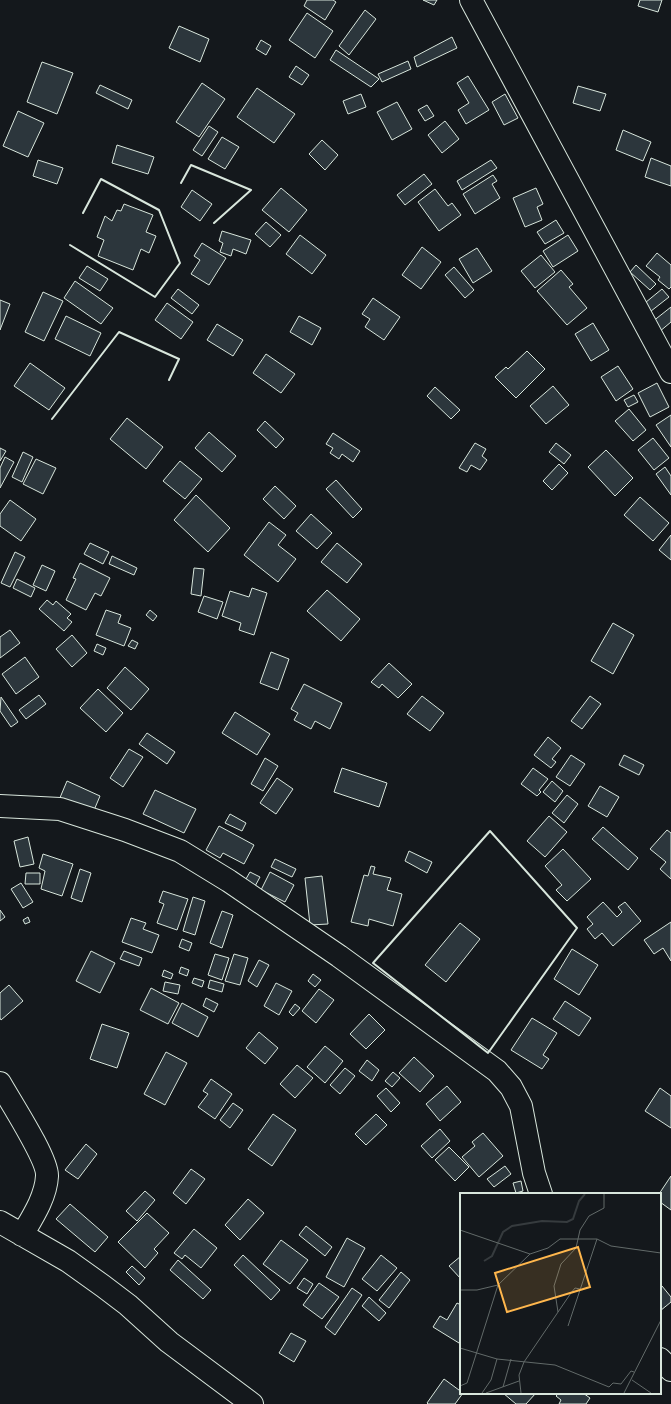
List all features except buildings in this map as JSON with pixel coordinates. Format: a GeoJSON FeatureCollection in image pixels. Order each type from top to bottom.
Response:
{"type":"FeatureCollection","features":[{"type":"Feature","properties":{"kind":"street"},"geometry":{"type":"LineString","coordinates":[[471,0],[671,372]]}},
{"type":"Feature","properties":{"kind":"street"},"geometry":{"type":"LineString","coordinates":[[0,806],[60,809],[125,830],[180,851],[229,881],[339,956],[496,1071],[511,1087],[521,1106],[534,1173],[541,1193]]}},
{"type":"Feature","properties":{"kind":"street"},"geometry":{"type":"LineString","coordinates":[[0,1083],[36,1145],[46,1171],[44,1192],[22,1235]]}},
{"type":"Feature","properties":{"kind":"street"},"geometry":{"type":"LineString","coordinates":[[0,1222],[68,1261],[103,1286],[128,1305],[169,1342],[252,1404]]}},
{"type":"Feature","properties":{"kind":"street"},"geometry":{"type":"LineString","coordinates":[[661,1360],[671,1370]]}},
{"type":"Feature","properties":{"kind":"wall"},"geometry":{"type":"LineString","coordinates":[[181,183],[191,165],[251,190],[214,223]]}},
{"type":"Feature","properties":{"kind":"wall"},"geometry":{"type":"LineString","coordinates":[[70,245],[155,297],[180,263],[159,210],[101,179],[83,213]]}},
{"type":"Feature","properties":{"kind":"wall"},"geometry":{"type":"LineString","coordinates":[[52,419],[119,332],[179,359],[169,380]]}},
{"type":"Feature","properties":{"kind":"wall"},"geometry":{"type":"LineString","coordinates":[[490,831],[577,928],[488,1053],[373,963],[490,831]]}}]}
